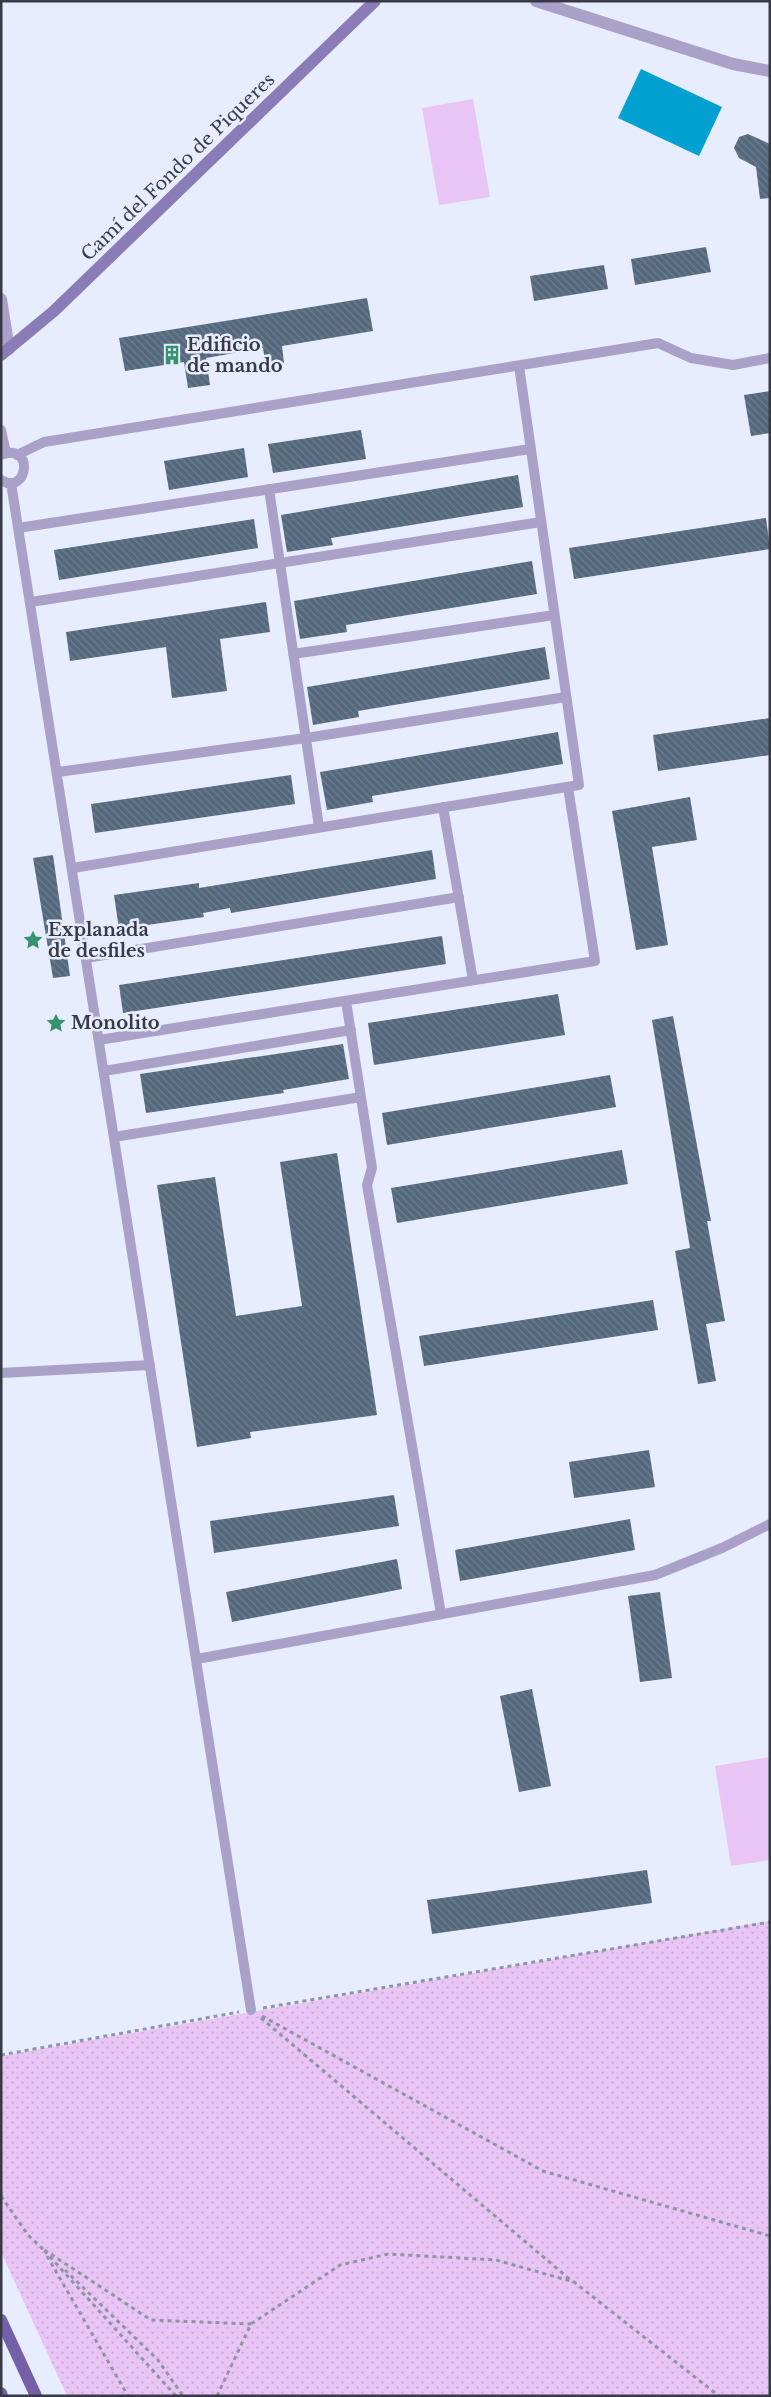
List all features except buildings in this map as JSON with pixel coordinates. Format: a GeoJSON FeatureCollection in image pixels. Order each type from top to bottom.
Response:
{"type":"FeatureCollection","features":[{"type":"Feature","properties":{"kind":"main road"},"geometry":{"type":"LineString","coordinates":[[1,2320],[36,2396]]}},
{"type":"Feature","properties":{"kind":"street","name":"Camí del Fondo de Piqueres"},"geometry":{"type":"LineString","coordinates":[[5,352],[54,311],[375,1]]}},
{"type":"Feature","properties":{"kind":"street"},"geometry":{"type":"LineString","coordinates":[[536,1],[733,64],[770,70]]}},
{"type":"Feature","properties":{"kind":"street"},"geometry":{"type":"LineString","coordinates":[[1,299],[5,352]]}},
{"type":"Feature","properties":{"kind":"lane"},"geometry":{"type":"LineString","coordinates":[[1,430],[4,454],[17,455],[44,442],[658,344],[691,358],[733,365],[770,358]]}},
{"type":"Feature","properties":{"kind":"lane"},"geometry":{"type":"LineString","coordinates":[[73,868],[579,785],[519,366]]}},
{"type":"Feature","properties":{"kind":"lane"},"geometry":{"type":"LineString","coordinates":[[18,528],[530,449]]}},
{"type":"Feature","properties":{"kind":"lane"},"geometry":{"type":"LineString","coordinates":[[17,455],[24,463],[24,474],[21,478],[6,482],[18,528],[58,772],[251,2010]]}},
{"type":"Feature","properties":{"kind":"lane"},"geometry":{"type":"LineString","coordinates":[[269,489],[278,563],[319,827]]}},
{"type":"Feature","properties":{"kind":"lane"},"geometry":{"type":"LineString","coordinates":[[30,602],[541,522]]}},
{"type":"Feature","properties":{"kind":"lane"},"geometry":{"type":"LineString","coordinates":[[293,654],[554,615]]}},
{"type":"Feature","properties":{"kind":"lane"},"geometry":{"type":"LineString","coordinates":[[58,772],[306,738],[566,698]]}},
{"type":"Feature","properties":{"kind":"lane"},"geometry":{"type":"LineString","coordinates":[[99,1040],[595,961],[568,787]]}},
{"type":"Feature","properties":{"kind":"lane"},"geometry":{"type":"LineString","coordinates":[[443,807],[473,980]]}},
{"type":"Feature","properties":{"kind":"lane"},"geometry":{"type":"LineString","coordinates":[[86,958],[459,897]]}},
{"type":"Feature","properties":{"kind":"lane"},"geometry":{"type":"LineString","coordinates":[[346,1001],[372,1168],[367,1185],[441,1614]]}},
{"type":"Feature","properties":{"kind":"lane"},"geometry":{"type":"LineString","coordinates":[[104,1071],[351,1030]]}},
{"type":"Feature","properties":{"kind":"lane"},"geometry":{"type":"LineString","coordinates":[[114,1137],[361,1096]]}},
{"type":"Feature","properties":{"kind":"lane"},"geometry":{"type":"LineString","coordinates":[[1,1373],[150,1364]]}},
{"type":"Feature","properties":{"kind":"lane"},"geometry":{"type":"LineString","coordinates":[[197,1659],[654,1575],[722,1548],[770,1524]]}},
{"type":"Feature","properties":{"kind":"path"},"geometry":{"type":"LineString","coordinates":[[1,2055],[251,2010],[770,1922]]}},
{"type":"Feature","properties":{"kind":"path"},"geometry":{"type":"LineString","coordinates":[[251,2010],[543,2171],[770,2236]]}},
{"type":"Feature","properties":{"kind":"path"},"geometry":{"type":"LineString","coordinates":[[251,2010],[574,2282],[719,2396]]}},
{"type":"Feature","properties":{"kind":"path"},"geometry":{"type":"LineString","coordinates":[[1,2196],[28,2235],[158,2360],[182,2396]]}},
{"type":"Feature","properties":{"kind":"path"},"geometry":{"type":"LineString","coordinates":[[43,2249],[151,2320],[251,2324]]}},
{"type":"Feature","properties":{"kind":"path"},"geometry":{"type":"LineString","coordinates":[[43,2249],[128,2396]]}},
{"type":"Feature","properties":{"kind":"path"},"geometry":{"type":"LineString","coordinates":[[43,2249],[176,2396]]}},
{"type":"Feature","properties":{"kind":"path"},"geometry":{"type":"LineString","coordinates":[[217,2396],[251,2324],[340,2266],[388,2254],[496,2260],[574,2282]]}},
{"type":"Feature","properties":{"kind":"shaded area"},"geometry":{"type":"Polygon","coordinates":[[[473,99],[490,197],[439,205],[422,108],[473,99]]]}},
{"type":"Feature","properties":{"kind":"shaded area"},"geometry":{"type":"Polygon","coordinates":[[[770,1757],[770,1860],[731,1866],[715,1766],[770,1757]]]}},
{"type":"Feature","properties":{"kind":"shaded area"},"geometry":{"type":"Polygon","coordinates":[[[770,1921],[770,2396],[67,2396],[1,2252],[1,2056],[770,1921]]]}},
{"type":"Feature","properties":{"kind":"water"},"geometry":{"type":"Polygon","coordinates":[[[641,69],[722,107],[699,156],[618,118],[641,69]]]}},
{"type":"Feature","properties":{"kind":"place","name":"Edificio de mando"},"geometry":{"type":"Point","coordinates":[172,355]}},
{"type":"Feature","properties":{"kind":"place","name":"Explanada de desfiles"},"geometry":{"type":"Point","coordinates":[33,940]}},
{"type":"Feature","properties":{"kind":"place","name":"Monolito"},"geometry":{"type":"Point","coordinates":[56,1023]}}]}
